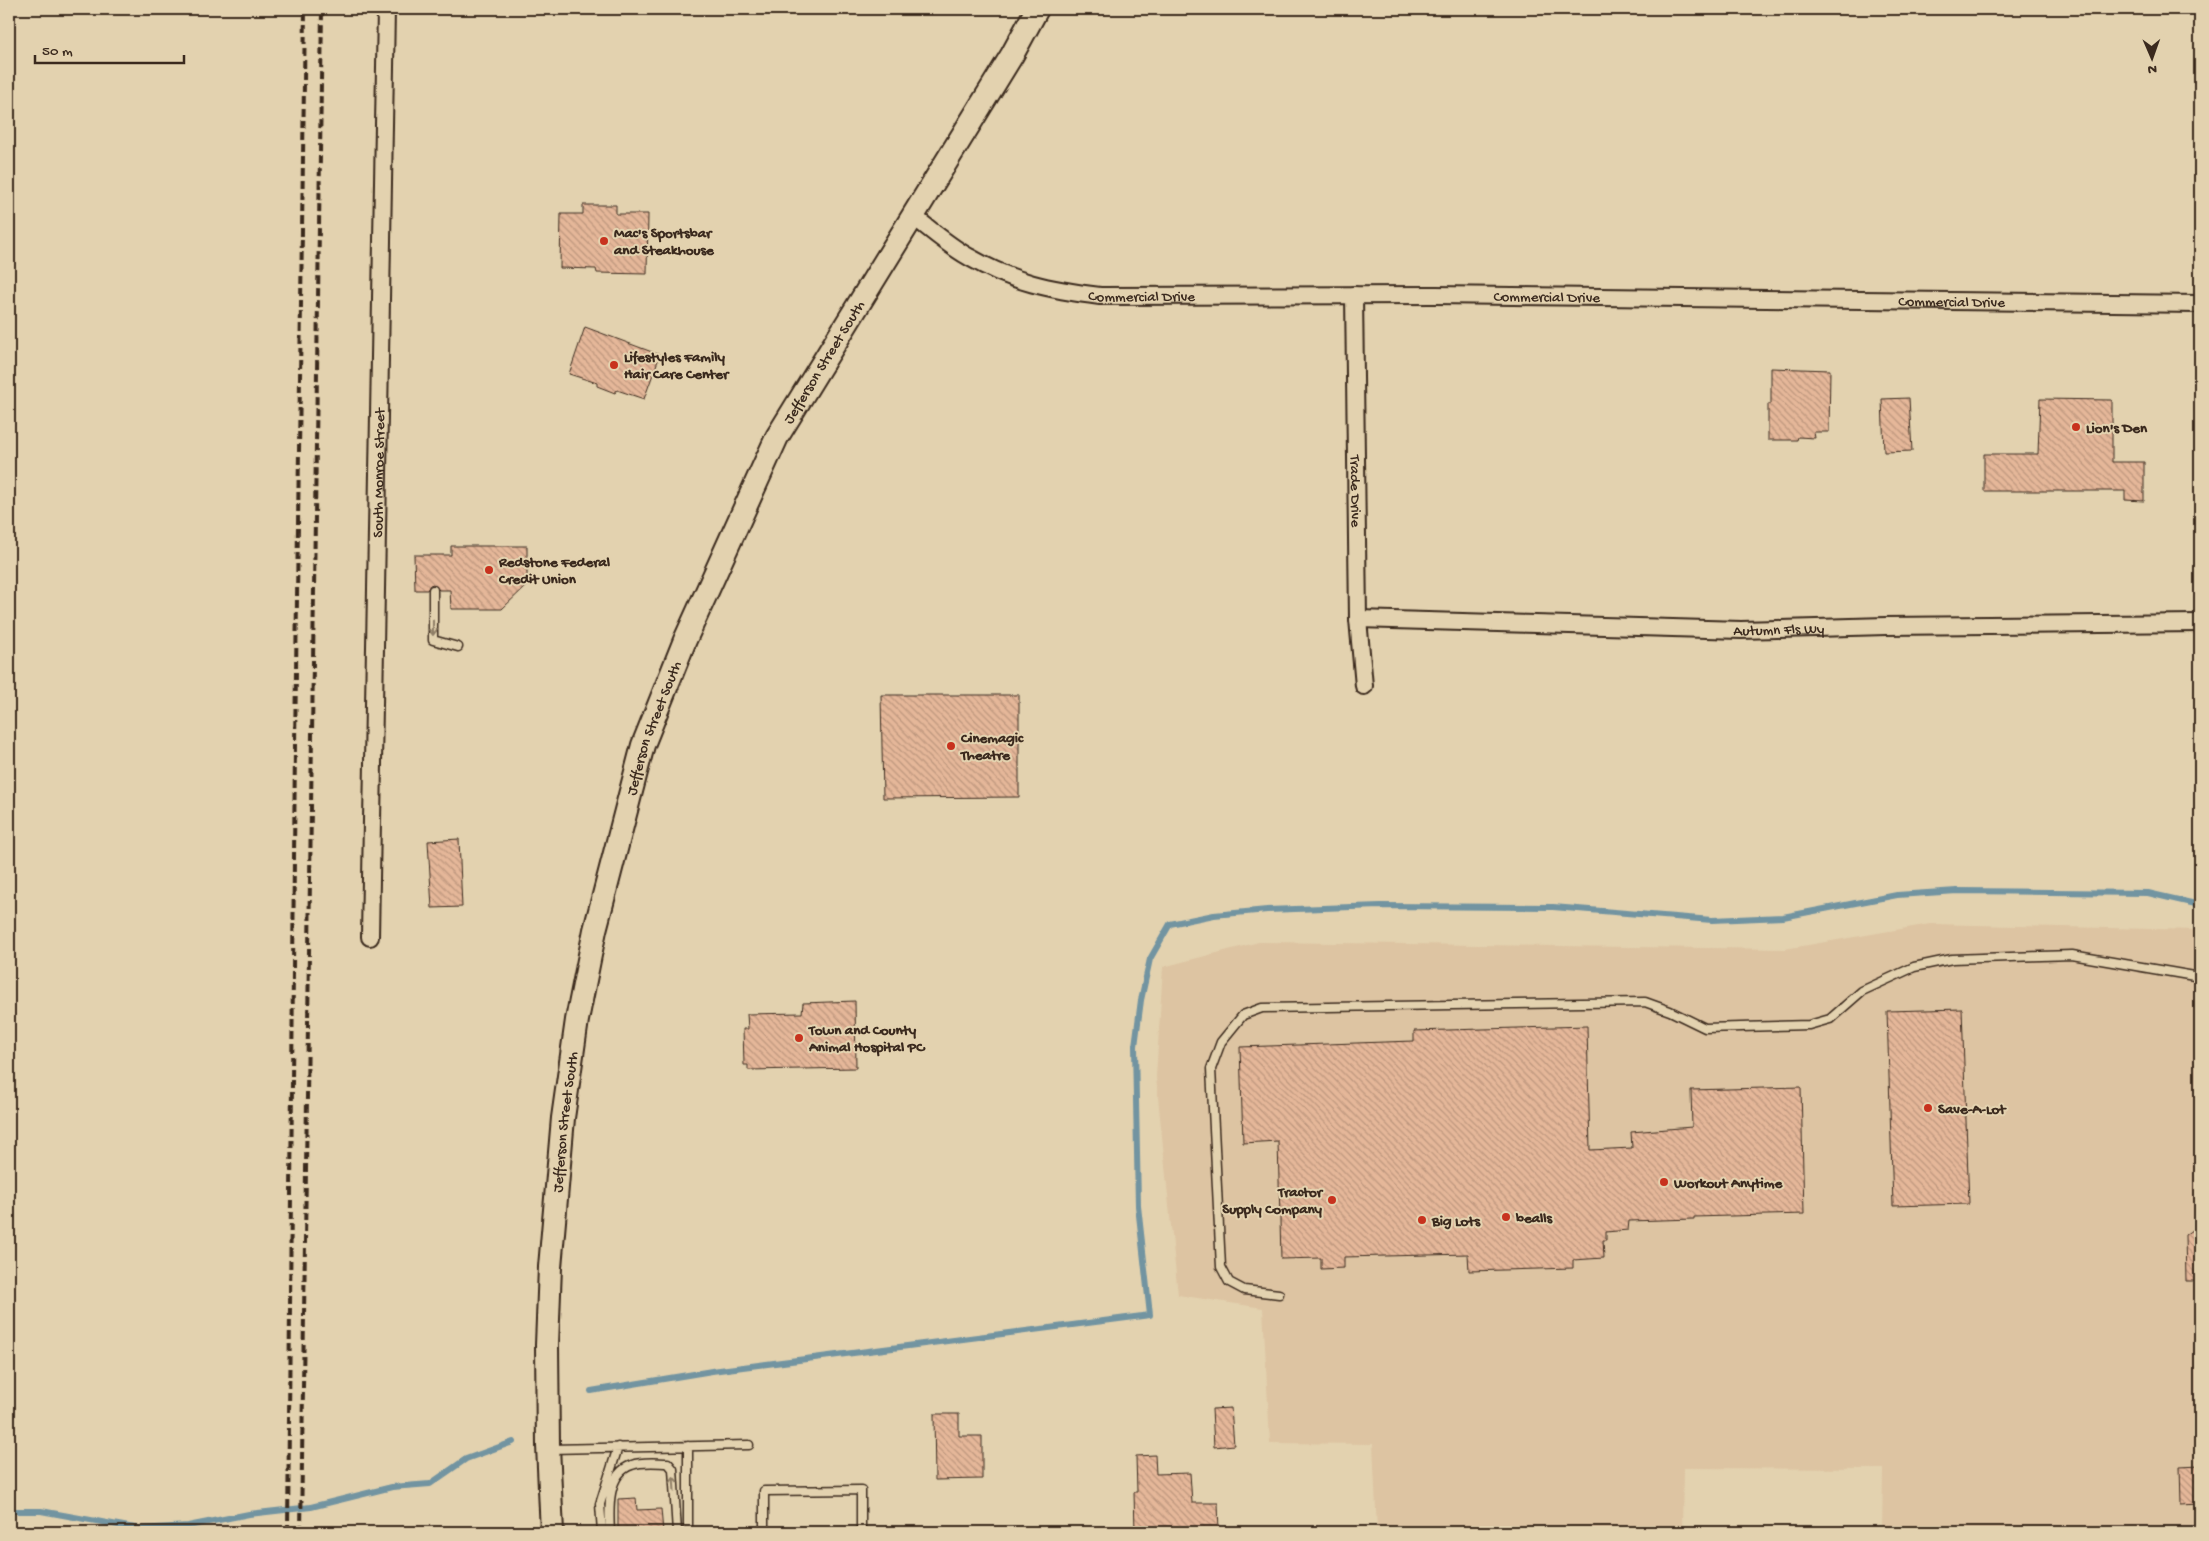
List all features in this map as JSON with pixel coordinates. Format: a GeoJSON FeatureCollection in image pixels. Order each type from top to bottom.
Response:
{"type":"FeatureCollection","features":[{"type":"Feature","properties":{"kind":"street","name":"South Monroe Street"},"geometry":{"type":"LineString","coordinates":[[370,937],[386,9]]}},
{"type":"Feature","properties":{"kind":"street","name":"Jefferson Street South"},"geometry":{"type":"LineString","coordinates":[[552,1532],[548,1449],[547,1346],[550,1268],[564,1108],[577,1020],[596,930],[643,745],[685,640],[777,437],[1012,55],[1037,9]]}},
{"type":"Feature","properties":{"kind":"street","name":"Commercial Drive"},"geometry":{"type":"LineString","coordinates":[[913,216],[968,256],[1009,277],[1053,290],[1100,296],[1354,295],[2200,304]]}},
{"type":"Feature","properties":{"kind":"street","name":"Trade Drive"},"geometry":{"type":"LineString","coordinates":[[1354,295],[1358,619],[1364,686]]}},
{"type":"Feature","properties":{"kind":"street","name":"Autumn Fls Wy"},"geometry":{"type":"LineString","coordinates":[[1358,619],[1741,630],[1886,626],[2200,623]]}},
{"type":"Feature","properties":{"kind":"lane"},"geometry":{"type":"LineString","coordinates":[[433,590],[433,640],[458,648]]}},
{"type":"Feature","properties":{"kind":"lane"},"geometry":{"type":"LineString","coordinates":[[1279,1294],[1244,1290],[1229,1282],[1221,1267],[1211,1069],[1221,1042],[1242,1015],[1262,1008],[1645,1002],[1670,1011],[1705,1028],[1809,1025],[1830,1019],[1862,991],[1914,967],[1952,959],[2072,955],[2200,977]]}},
{"type":"Feature","properties":{"kind":"lane"},"geometry":{"type":"LineString","coordinates":[[548,1449],[749,1444]]}},
{"type":"Feature","properties":{"kind":"lane"},"geometry":{"type":"LineString","coordinates":[[688,1446],[688,1532]]}},
{"type":"Feature","properties":{"kind":"lane"},"geometry":{"type":"LineString","coordinates":[[602,1532],[600,1504],[618,1447]]}},
{"type":"Feature","properties":{"kind":"lane"},"geometry":{"type":"LineString","coordinates":[[610,1532],[610,1498],[621,1472],[632,1464],[668,1463],[673,1469],[677,1532]]}},
{"type":"Feature","properties":{"kind":"lane"},"geometry":{"type":"LineString","coordinates":[[764,1532],[764,1491],[861,1490],[861,1532]]}},
{"type":"Feature","properties":{"kind":"shaded area"},"geometry":{"type":"Polygon","coordinates":[[[1930,924],[2200,930],[2200,1532],[1882,1532],[1883,1469],[1683,1468],[1682,1532],[1377,1532],[1373,1444],[1270,1443],[1263,1308],[1178,1295],[1156,1077],[1163,967],[1259,942],[1785,949],[1930,924]]]}},
{"type":"Feature","properties":{"kind":"building","name":"Mac's Sportsbar and Steakhouse"},"geometry":{"type":"Polygon","coordinates":[[[583,205],[616,205],[616,214],[648,214],[647,274],[597,273],[596,269],[560,268],[561,214],[583,214],[583,205]]]}},
{"type":"Feature","properties":{"kind":"building","name":"Lifestyles Family Hair Care Center"},"geometry":{"type":"Polygon","coordinates":[[[585,327],[660,355],[644,399],[617,390],[615,393],[597,386],[597,383],[569,374],[585,327]]]}},
{"type":"Feature","properties":{"kind":"building"},"geometry":{"type":"Polygon","coordinates":[[[1771,368],[1830,370],[1829,432],[1814,432],[1815,438],[1798,437],[1797,440],[1768,440],[1771,368]]]}},
{"type":"Feature","properties":{"kind":"building"},"geometry":{"type":"Polygon","coordinates":[[[1909,398],[1912,451],[1884,452],[1882,399],[1909,398]]]}},
{"type":"Feature","properties":{"kind":"building","name":"Lion's Den"},"geometry":{"type":"Polygon","coordinates":[[[2040,399],[2112,400],[2112,462],[2144,462],[2144,501],[2125,500],[2125,491],[1984,491],[1984,454],[2038,454],[2040,399]]]}},
{"type":"Feature","properties":{"kind":"building","name":"Redstone Federal Credit Union"},"geometry":{"type":"Polygon","coordinates":[[[451,546],[527,546],[527,585],[502,609],[451,609],[450,590],[439,590],[433,584],[427,590],[415,590],[414,555],[451,555],[451,546]]]}},
{"type":"Feature","properties":{"kind":"building","name":"Cinemagic Theatre"},"geometry":{"type":"Polygon","coordinates":[[[881,695],[1019,695],[1019,797],[883,798],[881,695]]]}},
{"type":"Feature","properties":{"kind":"building"},"geometry":{"type":"Polygon","coordinates":[[[459,839],[462,907],[432,908],[428,841],[459,839]]]}},
{"type":"Feature","properties":{"kind":"building","name":"Town and County Animal Hospital PC"},"geometry":{"type":"Polygon","coordinates":[[[855,1001],[856,1068],[748,1070],[748,1065],[744,1065],[743,1029],[748,1029],[747,1014],[802,1013],[803,1003],[855,1001]]]}},
{"type":"Feature","properties":{"kind":"building","name":"Save-A-Lot"},"geometry":{"type":"Polygon","coordinates":[[[1962,1009],[1969,1204],[1893,1206],[1887,1011],[1962,1009]]]}},
{"type":"Feature","properties":{"kind":"building"},"geometry":{"type":"Polygon","coordinates":[[[1587,1026],[1590,1150],[1632,1148],[1631,1132],[1692,1127],[1691,1090],[1801,1087],[1804,1214],[1629,1221],[1628,1230],[1606,1232],[1606,1240],[1603,1240],[1604,1258],[1573,1260],[1573,1268],[1469,1271],[1468,1254],[1344,1257],[1344,1268],[1321,1269],[1321,1258],[1281,1259],[1278,1141],[1243,1143],[1240,1047],[1414,1041],[1414,1031],[1587,1026]]]}},
{"type":"Feature","properties":{"kind":"building"},"geometry":{"type":"Polygon","coordinates":[[[2200,1224],[2200,1281],[2186,1281],[2185,1235],[2200,1224]]]}},
{"type":"Feature","properties":{"kind":"building"},"geometry":{"type":"Polygon","coordinates":[[[1231,1408],[1234,1445],[1214,1447],[1212,1409],[1231,1408]]]}},
{"type":"Feature","properties":{"kind":"building"},"geometry":{"type":"Polygon","coordinates":[[[934,1414],[959,1414],[959,1436],[982,1436],[982,1479],[935,1480],[934,1414]]]}},
{"type":"Feature","properties":{"kind":"building"},"geometry":{"type":"Polygon","coordinates":[[[1155,1455],[1156,1474],[1190,1473],[1192,1503],[1218,1503],[1219,1532],[1135,1532],[1134,1492],[1137,1492],[1136,1456],[1155,1455]]]}},
{"type":"Feature","properties":{"kind":"building"},"geometry":{"type":"Polygon","coordinates":[[[2200,1465],[2200,1504],[2181,1505],[2180,1466],[2200,1465]]]}},
{"type":"Feature","properties":{"kind":"building"},"geometry":{"type":"Polygon","coordinates":[[[636,1498],[637,1510],[661,1509],[663,1532],[618,1532],[618,1499],[636,1498]]]}},
{"type":"Feature","properties":{"kind":"waterway"},"geometry":{"type":"LineString","coordinates":[[591,1391],[712,1371],[1150,1315],[1138,1206],[1135,1046],[1141,1000],[1150,959],[1170,924],[1214,915],[1267,910],[1380,906],[1553,907],[1712,920],[1783,917],[1897,895],[1957,891],[2148,893],[2200,905]]}},
{"type":"Feature","properties":{"kind":"waterway"},"geometry":{"type":"LineString","coordinates":[[9,1511],[41,1511],[140,1529],[188,1526],[249,1514],[311,1507],[392,1487],[430,1484],[466,1459],[513,1442]]}},
{"type":"Feature","properties":{"kind":"railway"},"geometry":{"type":"LineString","coordinates":[[288,1532],[295,745],[305,9]]}},
{"type":"Feature","properties":{"kind":"railway"},"geometry":{"type":"LineString","coordinates":[[301,1532],[322,9]]}},
{"type":"Feature","properties":{"kind":"place","name":"Mac's Sportsbar and Steakhouse"},"geometry":{"type":"Point","coordinates":[604,241]}},
{"type":"Feature","properties":{"kind":"place","name":"Lifestyles Family Hair Care Center"},"geometry":{"type":"Point","coordinates":[614,365]}},
{"type":"Feature","properties":{"kind":"place","name":"Lion's Den"},"geometry":{"type":"Point","coordinates":[2076,427]}},
{"type":"Feature","properties":{"kind":"place","name":"Redstone Federal Credit Union"},"geometry":{"type":"Point","coordinates":[489,570]}},
{"type":"Feature","properties":{"kind":"place","name":"Cinemagic Theatre"},"geometry":{"type":"Point","coordinates":[951,746]}},
{"type":"Feature","properties":{"kind":"place","name":"Town and County Animal Hospital PC"},"geometry":{"type":"Point","coordinates":[799,1038]}},
{"type":"Feature","properties":{"kind":"place","name":"Save-A-Lot"},"geometry":{"type":"Point","coordinates":[1928,1108]}},
{"type":"Feature","properties":{"kind":"place","name":"Workout Anytime"},"geometry":{"type":"Point","coordinates":[1664,1182]}},
{"type":"Feature","properties":{"kind":"place","name":"Tractor Supply Company"},"geometry":{"type":"Point","coordinates":[1332,1200]}},
{"type":"Feature","properties":{"kind":"place","name":"bealls"},"geometry":{"type":"Point","coordinates":[1506,1217]}},
{"type":"Feature","properties":{"kind":"place","name":"Big Lots"},"geometry":{"type":"Point","coordinates":[1422,1220]}}]}
